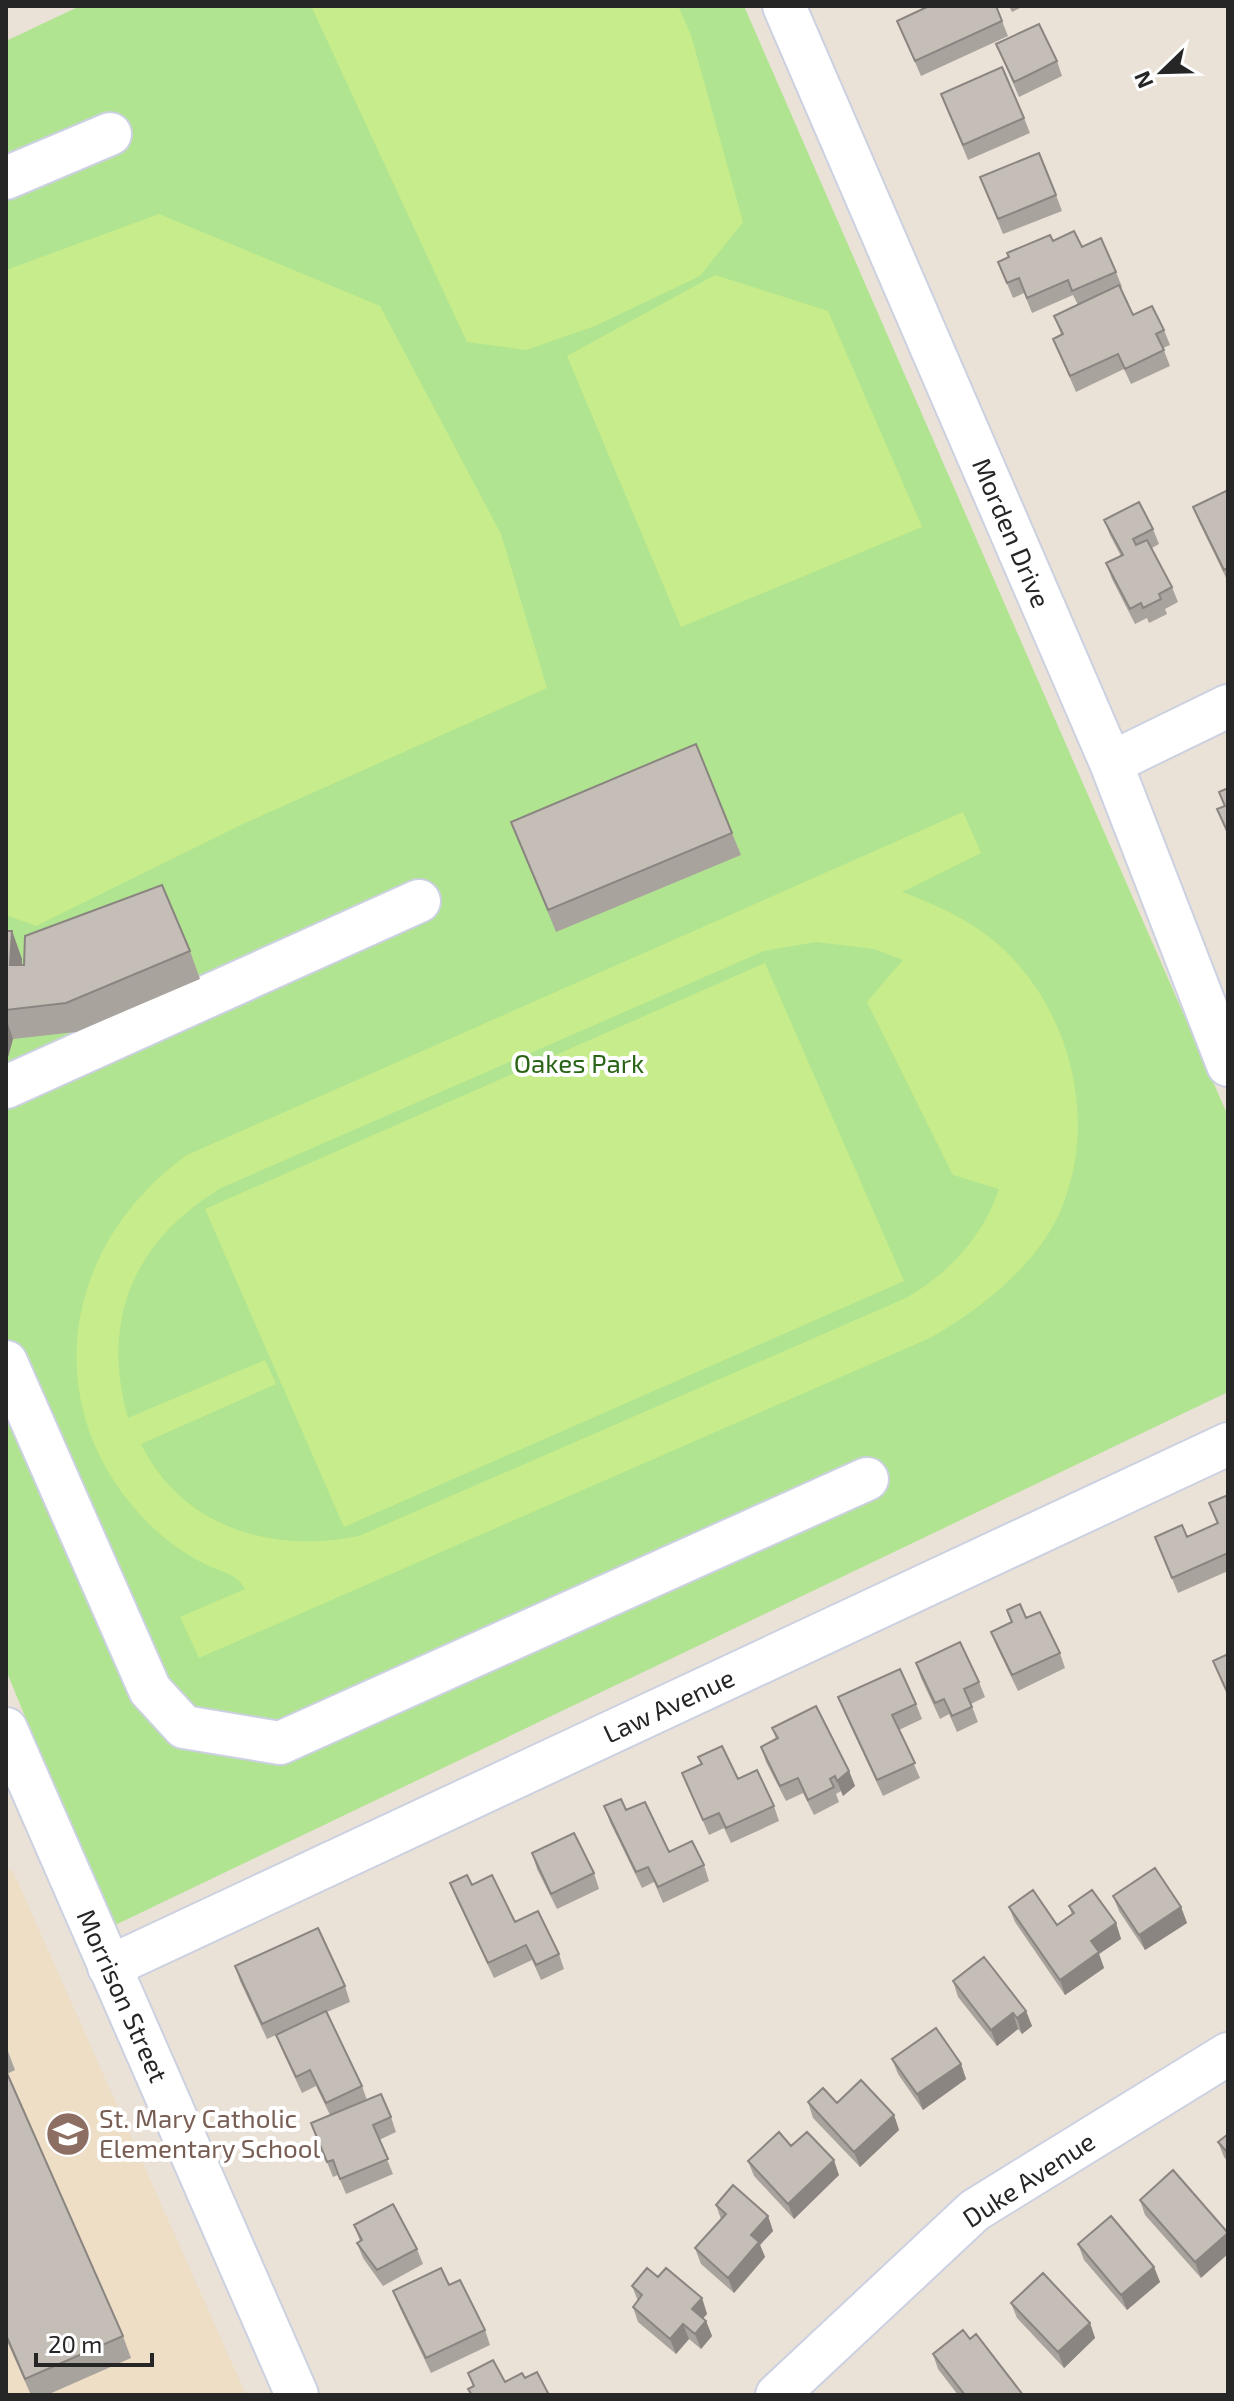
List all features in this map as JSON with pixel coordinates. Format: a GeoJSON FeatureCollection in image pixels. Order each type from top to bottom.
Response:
{"type":"FeatureCollection","features":[{"type":"Feature","properties":{"kind":"street","name":"Morden Drive"},"geometry":{"type":"LineString","coordinates":[[784,6],[1111,763],[1228,1065]]}},
{"type":"Feature","properties":{"kind":"street"},"geometry":{"type":"LineString","coordinates":[[6,178],[110,134]]}},
{"type":"Feature","properties":{"kind":"street"},"geometry":{"type":"LineString","coordinates":[[1111,763],[1228,706]]}},
{"type":"Feature","properties":{"kind":"street"},"geometry":{"type":"LineString","coordinates":[[6,1087],[419,901]]}},
{"type":"Feature","properties":{"kind":"street"},"geometry":{"type":"LineString","coordinates":[[6,1362],[150,1690],[184,1727],[280,1743],[867,1479]]}},
{"type":"Feature","properties":{"kind":"street","name":"Law Avenue"},"geometry":{"type":"LineString","coordinates":[[109,1967],[1228,1444]]}},
{"type":"Feature","properties":{"kind":"street","name":"Morrison Street"},"geometry":{"type":"LineString","coordinates":[[6,1729],[297,2395]]}},
{"type":"Feature","properties":{"kind":"street","name":"Duke Avenue"},"geometry":{"type":"LineString","coordinates":[[777,2395],[975,2210],[1228,2054]]}},
{"type":"Feature","properties":{"kind":"shaded area","name":"St. Mary Catholic Elementary School"},"geometry":{"type":"Polygon","coordinates":[[[12,1869],[246,2395],[6,2395],[6,1872],[12,1869]]]}},
{"type":"Feature","properties":{"kind":"green space","name":"Oakes Park"},"geometry":{"type":"Polygon","coordinates":[[[80,6],[744,6],[1228,1116],[1228,1392],[111,1927],[6,1670],[6,41],[80,6]]]}},
{"type":"Feature","properties":{"kind":"green space"},"geometry":{"type":"Polygon","coordinates":[[[678,6],[691,35],[743,222],[700,276],[595,326],[526,350],[467,342],[312,8],[678,6]]]}},
{"type":"Feature","properties":{"kind":"green space"},"geometry":{"type":"Polygon","coordinates":[[[159,214],[380,306],[501,534],[547,688],[245,823],[36,926],[6,915],[6,270],[159,214]]]}},
{"type":"Feature","properties":{"kind":"green space"},"geometry":{"type":"Polygon","coordinates":[[[715,275],[828,311],[922,527],[681,627],[567,356],[715,275]]]}},
{"type":"Feature","properties":{"kind":"green space"},"geometry":{"type":"Polygon","coordinates":[[[963,812],[981,853],[902,892],[969,923],[989,937],[1016,962],[1039,992],[1069,1060],[1076,1097],[1078,1134],[1073,1171],[1062,1207],[1039,1247],[988,1299],[930,1338],[199,1658],[180,1617],[245,1589],[233,1576],[181,1550],[146,1521],[111,1476],[88,1428],[77,1378],[78,1328],[90,1280],[113,1234],[145,1192],[187,1155],[963,812]],[[816,942],[764,951],[221,1188],[191,1209],[166,1232],[146,1258],[131,1286],[122,1316],[118,1348],[120,1382],[128,1418],[265,1360],[276,1384],[141,1444],[159,1473],[180,1496],[205,1515],[233,1528],[263,1537],[294,1541],[327,1541],[359,1536],[906,1298],[922,1288],[950,1265],[974,1238],[999,1189],[953,1175],[867,1002],[903,960],[874,949],[816,942]]]}},
{"type":"Feature","properties":{"kind":"green space"},"geometry":{"type":"Polygon","coordinates":[[[765,963],[904,1281],[344,1527],[205,1209],[765,963]]]}},
{"type":"Feature","properties":{"kind":"building"},"geometry":{"type":"Polygon","coordinates":[[[929,6],[996,6],[1002,21],[915,61],[897,21],[929,6]]]}},
{"type":"Feature","properties":{"kind":"building"},"geometry":{"type":"Polygon","coordinates":[[[1039,24],[1057,61],[1014,82],[996,44],[1039,24]]]}},
{"type":"Feature","properties":{"kind":"building"},"geometry":{"type":"Polygon","coordinates":[[[1002,67],[1024,118],[963,145],[941,94],[1002,67]]]}},
{"type":"Feature","properties":{"kind":"building"},"geometry":{"type":"Polygon","coordinates":[[[1039,153],[1056,195],[998,219],[980,177],[1039,153]]]}},
{"type":"Feature","properties":{"kind":"building"},"geometry":{"type":"Polygon","coordinates":[[[1074,231],[1082,247],[1101,238],[1116,272],[1072,291],[1068,280],[1027,298],[1019,278],[1007,283],[998,262],[1009,257],[1007,253],[1050,235],[1053,241],[1074,231]]]}},
{"type":"Feature","properties":{"kind":"building"},"geometry":{"type":"Polygon","coordinates":[[[1119,285],[1133,315],[1152,306],[1164,330],[1156,334],[1164,350],[1125,369],[1118,354],[1070,376],[1053,339],[1063,334],[1054,316],[1119,285]]]}},
{"type":"Feature","properties":{"kind":"building"},"geometry":{"type":"Polygon","coordinates":[[[1228,490],[1228,568],[1224,570],[1193,507],[1228,490]]]}},
{"type":"Feature","properties":{"kind":"building"},"geometry":{"type":"Polygon","coordinates":[[[1139,502],[1153,529],[1133,539],[1136,545],[1147,540],[1172,587],[1159,594],[1161,599],[1143,608],[1141,603],[1130,609],[1106,563],[1123,555],[1104,520],[1139,502]]]}},
{"type":"Feature","properties":{"kind":"building"},"geometry":{"type":"Polygon","coordinates":[[[696,744],[732,833],[548,910],[511,822],[696,744]]]}},
{"type":"Feature","properties":{"kind":"building"},"geometry":{"type":"Polygon","coordinates":[[[1228,788],[1228,833],[1217,809],[1225,806],[1219,792],[1228,788]]]}},
{"type":"Feature","properties":{"kind":"building"},"geometry":{"type":"Polygon","coordinates":[[[162,885],[190,951],[66,1003],[6,1010],[6,931],[12,931],[10,965],[24,965],[25,936],[162,885]]]}},
{"type":"Feature","properties":{"kind":"building"},"geometry":{"type":"Polygon","coordinates":[[[1228,1495],[1228,1553],[1172,1578],[1155,1537],[1182,1525],[1187,1537],[1218,1523],[1209,1503],[1228,1495]]]}},
{"type":"Feature","properties":{"kind":"building"},"geometry":{"type":"Polygon","coordinates":[[[1020,1604],[1026,1618],[1040,1612],[1060,1653],[1012,1675],[991,1632],[1012,1622],[1007,1610],[1020,1604]]]}},
{"type":"Feature","properties":{"kind":"building"},"geometry":{"type":"Polygon","coordinates":[[[960,1642],[979,1682],[964,1689],[972,1707],[952,1716],[944,1699],[935,1703],[916,1663],[960,1642]]]}},
{"type":"Feature","properties":{"kind":"building"},"geometry":{"type":"Polygon","coordinates":[[[1228,1654],[1228,1694],[1213,1661],[1228,1654]]]}},
{"type":"Feature","properties":{"kind":"building"},"geometry":{"type":"Polygon","coordinates":[[[900,1669],[916,1704],[892,1715],[915,1763],[877,1780],[838,1697],[900,1669]]]}},
{"type":"Feature","properties":{"kind":"building"},"geometry":{"type":"Polygon","coordinates":[[[816,1706],[849,1771],[837,1781],[835,1776],[830,1779],[834,1787],[808,1800],[798,1778],[780,1786],[761,1747],[778,1738],[772,1728],[816,1706]]]}},
{"type":"Feature","properties":{"kind":"building"},"geometry":{"type":"Polygon","coordinates":[[[722,1746],[738,1779],[757,1770],[774,1806],[726,1828],[719,1813],[703,1820],[682,1773],[702,1764],[698,1757],[722,1746]]]}},
{"type":"Feature","properties":{"kind":"building"},"geometry":{"type":"Polygon","coordinates":[[[621,1799],[626,1810],[645,1802],[669,1852],[692,1841],[704,1865],[658,1887],[648,1867],[636,1872],[604,1806],[621,1799]]]}},
{"type":"Feature","properties":{"kind":"building"},"geometry":{"type":"Polygon","coordinates":[[[574,1833],[594,1873],[551,1894],[532,1853],[574,1833]]]}},
{"type":"Feature","properties":{"kind":"building"},"geometry":{"type":"Polygon","coordinates":[[[1155,1868],[1181,1907],[1139,1935],[1113,1896],[1155,1868]]]}},
{"type":"Feature","properties":{"kind":"building"},"geometry":{"type":"Polygon","coordinates":[[[467,1875],[472,1885],[492,1875],[515,1922],[538,1911],[559,1954],[536,1965],[526,1945],[488,1963],[450,1883],[467,1875]]]}},
{"type":"Feature","properties":{"kind":"building"},"geometry":{"type":"Polygon","coordinates":[[[1033,1890],[1057,1925],[1074,1913],[1069,1906],[1092,1890],[1116,1923],[1091,1941],[1099,1952],[1060,1980],[1009,1907],[1033,1890]]]}},
{"type":"Feature","properties":{"kind":"building"},"geometry":{"type":"Polygon","coordinates":[[[318,1928],[345,1986],[262,2024],[235,1966],[318,1928]]]}},
{"type":"Feature","properties":{"kind":"building"},"geometry":{"type":"Polygon","coordinates":[[[984,1957],[1026,2011],[1017,2018],[1013,2013],[991,2030],[953,1981],[984,1957]]]}},
{"type":"Feature","properties":{"kind":"building"},"geometry":{"type":"Polygon","coordinates":[[[326,2011],[362,2086],[326,2103],[310,2070],[296,2077],[276,2035],[326,2011]]]}},
{"type":"Feature","properties":{"kind":"building"},"geometry":{"type":"Polygon","coordinates":[[[936,2028],[961,2064],[917,2094],[892,2059],[936,2028]]]}},
{"type":"Feature","properties":{"kind":"building"},"geometry":{"type":"Polygon","coordinates":[[[6,2071],[123,2336],[25,2379],[6,2335],[6,2071]]]}},
{"type":"Feature","properties":{"kind":"building"},"geometry":{"type":"Polygon","coordinates":[[[861,2080],[894,2115],[854,2152],[808,2102],[823,2088],[837,2103],[861,2080]]]}},
{"type":"Feature","properties":{"kind":"building"},"geometry":{"type":"Polygon","coordinates":[[[381,2094],[391,2117],[373,2125],[388,2159],[340,2179],[333,2160],[327,2162],[311,2123],[381,2094]]]}},
{"type":"Feature","properties":{"kind":"building"},"geometry":{"type":"Polygon","coordinates":[[[779,2132],[791,2146],[807,2132],[834,2160],[788,2204],[748,2161],[779,2132]]]}},
{"type":"Feature","properties":{"kind":"building"},"geometry":{"type":"Polygon","coordinates":[[[1228,2134],[1228,2153],[1218,2142],[1228,2134]]]}},
{"type":"Feature","properties":{"kind":"building"},"geometry":{"type":"Polygon","coordinates":[[[1173,2170],[1228,2233],[1195,2262],[1140,2200],[1173,2170]]]}},
{"type":"Feature","properties":{"kind":"building"},"geometry":{"type":"Polygon","coordinates":[[[733,2185],[768,2216],[751,2235],[759,2242],[728,2278],[695,2248],[726,2214],[716,2205],[733,2185]]]}},
{"type":"Feature","properties":{"kind":"building"},"geometry":{"type":"Polygon","coordinates":[[[393,2204],[417,2249],[377,2270],[357,2243],[362,2240],[354,2225],[393,2204]]]}},
{"type":"Feature","properties":{"kind":"building"},"geometry":{"type":"Polygon","coordinates":[[[1111,2216],[1154,2267],[1121,2295],[1078,2244],[1111,2216]]]}},
{"type":"Feature","properties":{"kind":"building"},"geometry":{"type":"Polygon","coordinates":[[[441,2268],[449,2285],[460,2280],[485,2330],[426,2358],[393,2291],[441,2268]]]}},
{"type":"Feature","properties":{"kind":"building"},"geometry":{"type":"Polygon","coordinates":[[[647,2268],[658,2277],[666,2268],[702,2298],[692,2309],[706,2321],[695,2334],[683,2324],[670,2339],[633,2307],[642,2295],[632,2286],[647,2268]]]}},
{"type":"Feature","properties":{"kind":"building"},"geometry":{"type":"Polygon","coordinates":[[[1043,2273],[1090,2323],[1058,2352],[1011,2303],[1043,2273]]]}},
{"type":"Feature","properties":{"kind":"building"},"geometry":{"type":"Polygon","coordinates":[[[963,2330],[970,2339],[976,2334],[1023,2395],[965,2395],[933,2354],[963,2330]]]}},
{"type":"Feature","properties":{"kind":"building"},"geometry":{"type":"Polygon","coordinates":[[[493,2360],[505,2382],[522,2373],[525,2378],[537,2372],[549,2395],[472,2395],[468,2389],[474,2386],[468,2373],[493,2360]]]}},
{"type":"Feature","properties":{"kind":"place","name":"St. Mary Catholic Elementary School"},"geometry":{"type":"Point","coordinates":[68,2134]}}]}
